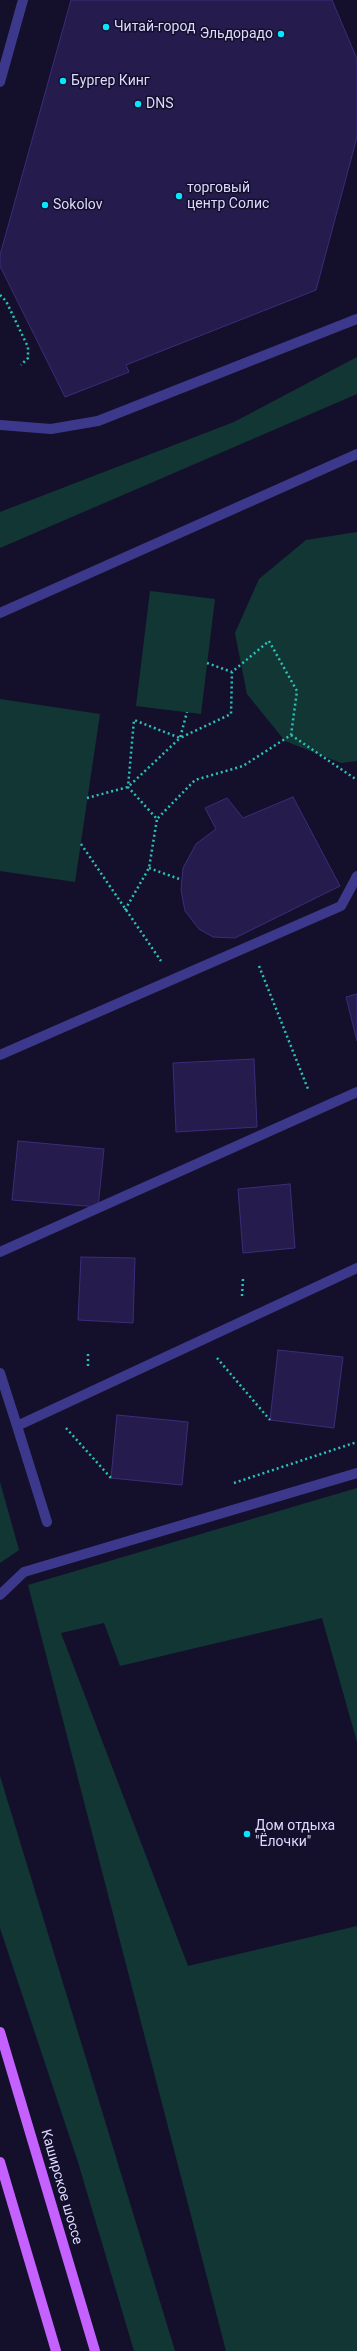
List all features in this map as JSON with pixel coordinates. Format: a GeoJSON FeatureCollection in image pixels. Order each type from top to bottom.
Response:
{"type":"FeatureCollection","features":[{"type":"Feature","properties":{"kind":"main road","name":"Каширское шоссе"},"geometry":{"type":"LineString","coordinates":[[0,2032],[95,2351]]}},
{"type":"Feature","properties":{"kind":"main road"},"geometry":{"type":"LineString","coordinates":[[0,2162],[56,2351]]}},
{"type":"Feature","properties":{"kind":"lane"},"geometry":{"type":"LineString","coordinates":[[0,82],[23,0]]}},
{"type":"Feature","properties":{"kind":"lane"},"geometry":{"type":"LineString","coordinates":[[0,425],[51,429],[98,421],[357,319]]}},
{"type":"Feature","properties":{"kind":"lane"},"geometry":{"type":"LineString","coordinates":[[0,613],[357,454]]}},
{"type":"Feature","properties":{"kind":"lane"},"geometry":{"type":"LineString","coordinates":[[0,1056],[341,906],[357,876]]}},
{"type":"Feature","properties":{"kind":"lane"},"geometry":{"type":"LineString","coordinates":[[0,1252],[357,1092]]}},
{"type":"Feature","properties":{"kind":"lane"},"geometry":{"type":"LineString","coordinates":[[17,1426],[357,1268]]}},
{"type":"Feature","properties":{"kind":"lane"},"geometry":{"type":"LineString","coordinates":[[0,1373],[47,1522]]}},
{"type":"Feature","properties":{"kind":"lane"},"geometry":{"type":"LineString","coordinates":[[0,1595],[24,1572],[357,1473]]}},
{"type":"Feature","properties":{"kind":"path"},"geometry":{"type":"LineString","coordinates":[[0,295],[6,301],[28,347],[28,358],[21,365]]}},
{"type":"Feature","properties":{"kind":"path"},"geometry":{"type":"LineString","coordinates":[[87,798],[128,787],[180,738],[231,714],[232,672],[269,641],[297,691],[291,735],[243,766],[195,780],[157,819],[149,868],[125,910]]}},
{"type":"Feature","properties":{"kind":"path"},"geometry":{"type":"LineString","coordinates":[[207,663],[232,672]]}},
{"type":"Feature","properties":{"kind":"path"},"geometry":{"type":"LineString","coordinates":[[180,738],[186,712]]}},
{"type":"Feature","properties":{"kind":"path"},"geometry":{"type":"LineString","coordinates":[[157,819],[128,787],[134,720],[180,738]]}},
{"type":"Feature","properties":{"kind":"path"},"geometry":{"type":"LineString","coordinates":[[291,735],[357,780]]}},
{"type":"Feature","properties":{"kind":"path"},"geometry":{"type":"LineString","coordinates":[[81,844],[173,980]]}},
{"type":"Feature","properties":{"kind":"path"},"geometry":{"type":"LineString","coordinates":[[149,868],[182,880]]}},
{"type":"Feature","properties":{"kind":"path"},"geometry":{"type":"LineString","coordinates":[[251,946],[317,1110]]}},
{"type":"Feature","properties":{"kind":"path"},"geometry":{"type":"LineString","coordinates":[[202,1340],[270,1420]]}},
{"type":"Feature","properties":{"kind":"path"},"geometry":{"type":"LineString","coordinates":[[50,1410],[111,1478]]}},
{"type":"Feature","properties":{"kind":"green space"},"geometry":{"type":"Polygon","coordinates":[[[357,357],[357,394],[0,548],[0,512],[234,422],[357,357]]]}},
{"type":"Feature","properties":{"kind":"green space"},"geometry":{"type":"Polygon","coordinates":[[[357,532],[357,761],[341,763],[285,741],[247,694],[235,633],[259,579],[306,540],[357,532]]]}},
{"type":"Feature","properties":{"kind":"green space"},"geometry":{"type":"Polygon","coordinates":[[[150,591],[215,599],[201,714],[136,706],[150,591]]]}},
{"type":"Feature","properties":{"kind":"green space"},"geometry":{"type":"Polygon","coordinates":[[[0,699],[100,714],[75,882],[0,871],[0,699]]]}},
{"type":"Feature","properties":{"kind":"green space"},"geometry":{"type":"Polygon","coordinates":[[[0,1482],[19,1550],[0,1563],[0,1482]]]}},
{"type":"Feature","properties":{"kind":"green space"},"geometry":{"type":"Polygon","coordinates":[[[357,1488],[357,1742],[322,1618],[120,1666],[104,1623],[61,1633],[188,1966],[357,1926],[357,2351],[226,2351],[28,1585],[357,1488]]]}},
{"type":"Feature","properties":{"kind":"green space"},"geometry":{"type":"Polygon","coordinates":[[[0,1776],[175,2351],[134,2351],[78,2162],[0,1928],[0,1776]]]}},
{"type":"Feature","properties":{"kind":"building","name":"торговый центр Солис"},"geometry":{"type":"Polygon","coordinates":[[[71,0],[332,0],[357,59],[357,137],[316,290],[126,365],[129,372],[65,397],[0,266],[0,255],[71,0]]]}},
{"type":"Feature","properties":{"kind":"building"},"geometry":{"type":"Polygon","coordinates":[[[293,797],[340,886],[235,938],[213,937],[199,929],[185,911],[181,890],[183,868],[196,844],[216,829],[205,808],[227,798],[243,818],[293,797]]]}},
{"type":"Feature","properties":{"kind":"building"},"geometry":{"type":"Polygon","coordinates":[[[357,994],[357,1041],[346,997],[357,994]]]}},
{"type":"Feature","properties":{"kind":"building"},"geometry":{"type":"Polygon","coordinates":[[[254,1059],[257,1127],[176,1132],[173,1063],[254,1059]]]}},
{"type":"Feature","properties":{"kind":"building"},"geometry":{"type":"Polygon","coordinates":[[[18,1141],[104,1149],[98,1207],[12,1200],[18,1141]]]}},
{"type":"Feature","properties":{"kind":"building"},"geometry":{"type":"Polygon","coordinates":[[[290,1184],[295,1248],[243,1253],[238,1189],[290,1184]]]}},
{"type":"Feature","properties":{"kind":"building"},"geometry":{"type":"Polygon","coordinates":[[[81,1257],[135,1258],[133,1323],[78,1320],[81,1257]]]}},
{"type":"Feature","properties":{"kind":"building"},"geometry":{"type":"Polygon","coordinates":[[[278,1350],[343,1357],[334,1428],[270,1420],[278,1350]]]}},
{"type":"Feature","properties":{"kind":"building"},"geometry":{"type":"Polygon","coordinates":[[[117,1415],[188,1422],[182,1485],[111,1478],[117,1415]]]}},
{"type":"Feature","properties":{"kind":"place","name":"Читай-город"},"geometry":{"type":"Point","coordinates":[106,27]}},
{"type":"Feature","properties":{"kind":"place","name":"Эльдорадо"},"geometry":{"type":"Point","coordinates":[281,34]}},
{"type":"Feature","properties":{"kind":"place","name":"Бургер Кинг"},"geometry":{"type":"Point","coordinates":[63,81]}},
{"type":"Feature","properties":{"kind":"place","name":"DNS"},"geometry":{"type":"Point","coordinates":[138,104]}},
{"type":"Feature","properties":{"kind":"place","name":"торговый центр Солис"},"geometry":{"type":"Point","coordinates":[179,196]}},
{"type":"Feature","properties":{"kind":"place","name":"Sokolov"},"geometry":{"type":"Point","coordinates":[45,205]}},
{"type":"Feature","properties":{"kind":"place","name":"Дом отдыха \"Ёлочки\""},"geometry":{"type":"Point","coordinates":[247,1834]}}]}
